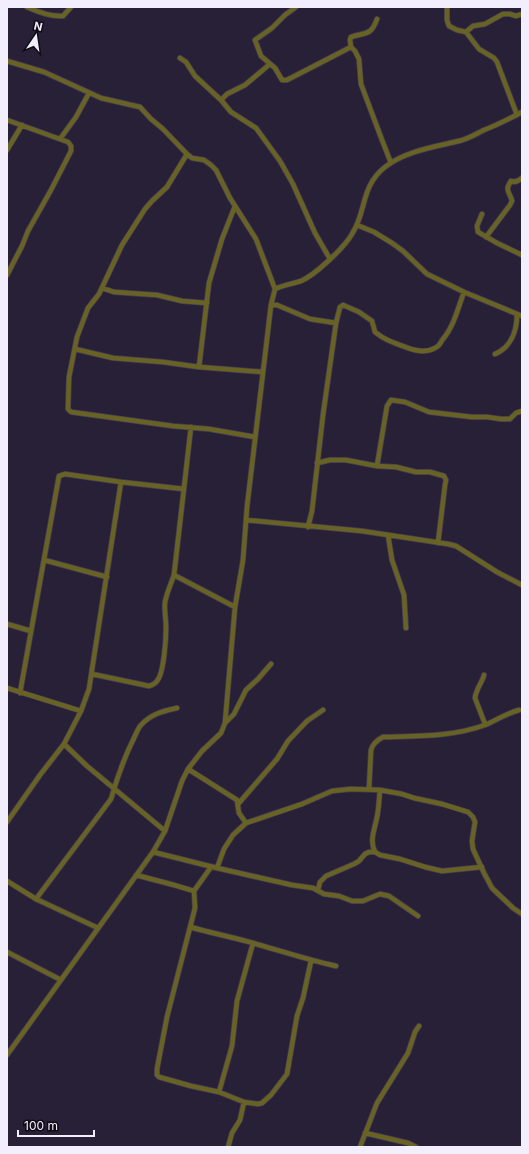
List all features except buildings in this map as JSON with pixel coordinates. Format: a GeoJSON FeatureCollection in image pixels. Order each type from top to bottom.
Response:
{"type":"FeatureCollection","features":[{"type":"Feature","properties":{"kind":"street"},"geometry":{"type":"LineString","coordinates":[[27,7],[38,12],[58,16],[63,16],[71,7]]}},
{"type":"Feature","properties":{"kind":"street"},"geometry":{"type":"LineString","coordinates":[[296,7],[256,40],[260,54],[275,68],[279,76],[284,81],[351,47]]}},
{"type":"Feature","properties":{"kind":"street"},"geometry":{"type":"LineString","coordinates":[[448,7],[447,20],[450,26],[457,30],[466,32],[479,49],[494,58],[497,62],[516,115]]}},
{"type":"Feature","properties":{"kind":"street"},"geometry":{"type":"LineString","coordinates":[[466,32],[474,26],[485,24],[503,14],[516,16],[522,14]]}},
{"type":"Feature","properties":{"kind":"street"},"geometry":{"type":"LineString","coordinates":[[376,19],[371,31],[363,35],[351,37],[350,40],[351,47],[358,56],[361,84],[391,163]]}},
{"type":"Feature","properties":{"kind":"street"},"geometry":{"type":"LineString","coordinates":[[180,58],[186,62],[195,76],[221,100],[231,112],[256,128],[280,161],[293,184],[315,233],[330,259]]}},
{"type":"Feature","properties":{"kind":"street"},"geometry":{"type":"LineString","coordinates":[[7,61],[44,72],[89,93],[115,102],[140,107],[187,154],[192,158],[206,161],[216,170],[221,182],[256,239],[275,289],[271,305],[264,372],[254,437],[243,560],[235,607],[225,723],[221,734],[202,751],[188,769],[182,781],[165,831],[153,852],[8,1053]]}},
{"type":"Feature","properties":{"kind":"street"},"geometry":{"type":"LineString","coordinates":[[221,100],[227,94],[245,85],[270,64]]}},
{"type":"Feature","properties":{"kind":"street"},"geometry":{"type":"LineString","coordinates":[[60,139],[76,117],[89,93]]}},
{"type":"Feature","properties":{"kind":"street"},"geometry":{"type":"LineString","coordinates":[[275,289],[302,280],[316,271],[345,244],[357,225],[369,185],[375,177],[391,163],[410,154],[442,144],[459,141],[499,124],[522,112]]}},
{"type":"Feature","properties":{"kind":"street"},"geometry":{"type":"LineString","coordinates":[[7,120],[68,142],[71,146],[71,151],[28,231],[7,274]]}},
{"type":"Feature","properties":{"kind":"street"},"geometry":{"type":"LineString","coordinates":[[7,150],[22,125]]}},
{"type":"Feature","properties":{"kind":"street"},"geometry":{"type":"LineString","coordinates":[[187,154],[167,187],[145,209],[122,245],[102,288],[88,308],[77,337],[69,377],[68,409],[71,412],[173,426],[209,429],[254,437]]}},
{"type":"Feature","properties":{"kind":"street"},"geometry":{"type":"LineString","coordinates":[[486,237],[512,201],[507,189],[511,181],[514,183],[522,178]]}},
{"type":"Feature","properties":{"kind":"street"},"geometry":{"type":"LineString","coordinates":[[199,367],[209,283],[222,239],[235,206]]}},
{"type":"Feature","properties":{"kind":"street"},"geometry":{"type":"LineString","coordinates":[[482,214],[477,229],[486,237],[522,255]]}},
{"type":"Feature","properties":{"kind":"street"},"geometry":{"type":"LineString","coordinates":[[357,225],[392,242],[427,274],[464,292],[520,315],[515,332],[502,351],[495,354]]}},
{"type":"Feature","properties":{"kind":"street"},"geometry":{"type":"LineString","coordinates":[[102,288],[114,292],[207,303]]}},
{"type":"Feature","properties":{"kind":"street"},"geometry":{"type":"LineString","coordinates":[[308,527],[312,511],[336,323],[340,307],[343,305],[372,320],[375,332],[391,343],[419,351],[431,350],[439,346],[451,328],[464,292]]}},
{"type":"Feature","properties":{"kind":"street"},"geometry":{"type":"LineString","coordinates":[[271,305],[277,305],[310,319],[336,323]]}},
{"type":"Feature","properties":{"kind":"street"},"geometry":{"type":"LineString","coordinates":[[75,349],[113,358],[264,372]]}},
{"type":"Feature","properties":{"kind":"street"},"geometry":{"type":"LineString","coordinates":[[377,466],[387,406],[391,400],[406,402],[429,412],[472,417],[487,416],[500,420],[510,420],[516,413],[522,411]]}},
{"type":"Feature","properties":{"kind":"street"},"geometry":{"type":"LineString","coordinates":[[92,674],[149,686],[157,681],[160,674],[165,648],[165,603],[174,575],[177,536],[191,427]]}},
{"type":"Feature","properties":{"kind":"street"},"geometry":{"type":"LineString","coordinates":[[317,463],[330,460],[346,460],[377,466],[396,467],[416,472],[430,472],[444,476],[446,480],[438,543]]}},
{"type":"Feature","properties":{"kind":"street"},"geometry":{"type":"LineString","coordinates":[[20,693],[59,476],[65,474],[184,489]]}},
{"type":"Feature","properties":{"kind":"street"},"geometry":{"type":"LineString","coordinates":[[7,822],[64,744],[81,711],[89,689],[121,482]]}},
{"type":"Feature","properties":{"kind":"street"},"geometry":{"type":"LineString","coordinates":[[246,520],[388,535],[456,546],[497,572],[522,585]]}},
{"type":"Feature","properties":{"kind":"street"},"geometry":{"type":"LineString","coordinates":[[388,535],[392,560],[404,595],[406,628]]}},
{"type":"Feature","properties":{"kind":"street"},"geometry":{"type":"LineString","coordinates":[[44,560],[107,576]]}},
{"type":"Feature","properties":{"kind":"street"},"geometry":{"type":"LineString","coordinates":[[174,575],[235,607]]}},
{"type":"Feature","properties":{"kind":"street"},"geometry":{"type":"LineString","coordinates":[[7,624],[31,631]]}},
{"type":"Feature","properties":{"kind":"street"},"geometry":{"type":"LineString","coordinates":[[225,723],[234,714],[246,690],[271,664]]}},
{"type":"Feature","properties":{"kind":"street"},"geometry":{"type":"LineString","coordinates":[[484,675],[483,681],[475,693],[475,698],[485,724]]}},
{"type":"Feature","properties":{"kind":"street"},"geometry":{"type":"LineString","coordinates":[[7,688],[81,711]]}},
{"type":"Feature","properties":{"kind":"street"},"geometry":{"type":"LineString","coordinates":[[36,899],[111,799],[124,761],[140,726],[161,711],[176,708]]}},
{"type":"Feature","properties":{"kind":"street"},"geometry":{"type":"LineString","coordinates":[[246,823],[239,813],[239,803],[277,759],[288,741],[307,721],[323,710]]}},
{"type":"Feature","properties":{"kind":"street"},"geometry":{"type":"LineString","coordinates":[[369,789],[372,746],[383,737],[426,736],[453,733],[485,724],[519,710]]}},
{"type":"Feature","properties":{"kind":"street"},"geometry":{"type":"LineString","coordinates":[[64,744],[87,766],[165,831]]}},
{"type":"Feature","properties":{"kind":"street"},"geometry":{"type":"LineString","coordinates":[[188,769],[221,789],[239,803]]}},
{"type":"Feature","properties":{"kind":"street"},"geometry":{"type":"LineString","coordinates":[[217,868],[227,844],[233,835],[246,823],[302,804],[332,791],[351,788],[380,790],[402,794],[468,812],[473,817],[475,822],[472,841],[473,849],[492,888],[513,908],[522,914]]}},
{"type":"Feature","properties":{"kind":"street"},"geometry":{"type":"LineString","coordinates":[[380,790],[378,816],[372,836],[372,845],[375,852],[380,855],[442,870],[482,867]]}},
{"type":"Feature","properties":{"kind":"street"},"geometry":{"type":"LineString","coordinates":[[153,852],[211,867],[292,885],[308,887],[318,890],[324,894],[339,896],[358,902],[380,894],[389,896],[418,916]]}},
{"type":"Feature","properties":{"kind":"street"},"geometry":{"type":"LineString","coordinates":[[318,890],[320,882],[326,876],[354,864],[367,853],[375,852]]}},
{"type":"Feature","properties":{"kind":"street"},"geometry":{"type":"LineString","coordinates":[[211,867],[194,891],[195,908],[167,1017],[159,1056],[158,1075],[163,1079],[218,1092],[244,1102],[258,1104],[262,1103],[271,1095],[287,1074],[297,1016],[303,998],[311,960]]}},
{"type":"Feature","properties":{"kind":"street"},"geometry":{"type":"LineString","coordinates":[[136,875],[194,891]]}},
{"type":"Feature","properties":{"kind":"street"},"geometry":{"type":"LineString","coordinates":[[7,881],[36,899],[98,928]]}},
{"type":"Feature","properties":{"kind":"street"},"geometry":{"type":"LineString","coordinates":[[190,927],[336,966]]}},
{"type":"Feature","properties":{"kind":"street"},"geometry":{"type":"LineString","coordinates":[[218,1092],[232,1046],[237,1001],[253,943]]}},
{"type":"Feature","properties":{"kind":"street"},"geometry":{"type":"LineString","coordinates":[[7,952],[61,980]]}},
{"type":"Feature","properties":{"kind":"street"},"geometry":{"type":"LineString","coordinates":[[360,1147],[377,1103],[408,1053],[414,1032],[419,1026]]}},
{"type":"Feature","properties":{"kind":"street"},"geometry":{"type":"LineString","coordinates":[[228,1147],[232,1133],[240,1120],[244,1102]]}},
{"type":"Feature","properties":{"kind":"street"},"geometry":{"type":"LineString","coordinates":[[365,1133],[408,1143],[416,1147]]}}]}
